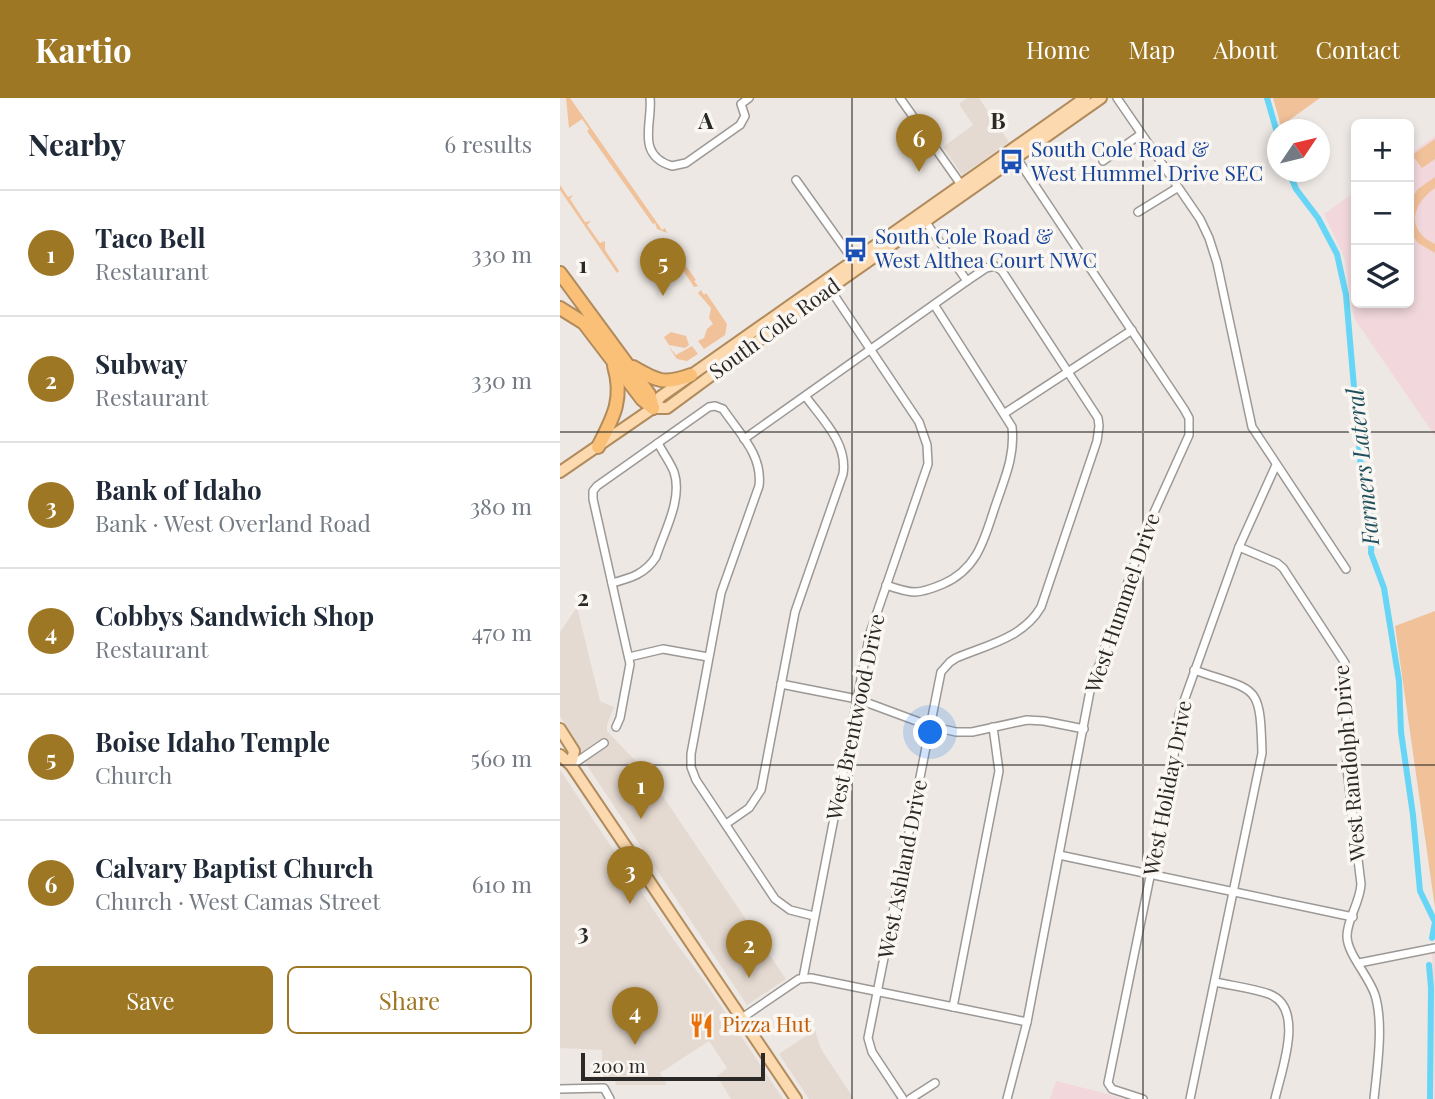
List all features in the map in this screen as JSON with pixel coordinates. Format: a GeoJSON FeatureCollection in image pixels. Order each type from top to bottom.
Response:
{"type":"FeatureCollection","features":[{"type":"Feature","properties":{"kind":"highway"},"geometry":{"type":"LineString","coordinates":[[562,274],[649,394],[653,408]]}},
{"type":"Feature","properties":{"kind":"highway"},"geometry":{"type":"LineString","coordinates":[[560,308],[584,323],[642,400],[653,408]]}},
{"type":"Feature","properties":{"kind":"highway"},"geometry":{"type":"LineString","coordinates":[[598,447],[618,401],[619,382],[612,359]]}},
{"type":"Feature","properties":{"kind":"highway"},"geometry":{"type":"LineString","coordinates":[[626,363],[658,381],[671,382],[691,375]]}},
{"type":"Feature","properties":{"kind":"main road","name":"South Cole Road"},"geometry":{"type":"LineString","coordinates":[[560,472],[653,408],[660,397],[691,375],[925,221],[963,188],[1084,98]]}},
{"type":"Feature","properties":{"kind":"main road","name":"South Cole Road"},"geometry":{"type":"LineString","coordinates":[[653,408],[667,408],[827,284],[853,260],[904,224],[1016,157],[1101,98]]}},
{"type":"Feature","properties":{"kind":"main road"},"geometry":{"type":"LineString","coordinates":[[894,243],[904,224]]}},
{"type":"Feature","properties":{"kind":"main road"},"geometry":{"type":"LineString","coordinates":[[560,729],[574,751],[572,765]]}},
{"type":"Feature","properties":{"kind":"main road"},"geometry":{"type":"LineString","coordinates":[[560,755],[572,765],[796,1099]]}},
{"type":"Feature","properties":{"kind":"street"},"geometry":{"type":"LineString","coordinates":[[650,98],[647,128],[649,144],[658,158],[672,166],[686,163],[740,125],[745,116],[739,101],[749,98]]}},
{"type":"Feature","properties":{"kind":"street"},"geometry":{"type":"LineString","coordinates":[[913,98],[902,101],[963,188]]}},
{"type":"Feature","properties":{"kind":"street"},"geometry":{"type":"LineString","coordinates":[[1116,98],[1209,238],[1223,287],[1252,427],[1346,569]]}},
{"type":"Feature","properties":{"kind":"street"},"geometry":{"type":"LineString","coordinates":[[1103,161],[1141,134]]}},
{"type":"Feature","properties":{"kind":"street","name":"West Hummel Drive"},"geometry":{"type":"LineString","coordinates":[[1007,1099],[1027,1022],[1090,691],[1143,540],[1186,443],[1190,427],[1184,409],[1016,157]]}},
{"type":"Feature","properties":{"kind":"street"},"geometry":{"type":"LineString","coordinates":[[796,180],[853,260]]}},
{"type":"Feature","properties":{"kind":"street"},"geometry":{"type":"LineString","coordinates":[[1138,212],[1177,188]]}},
{"type":"Feature","properties":{"kind":"street"},"geometry":{"type":"LineString","coordinates":[[744,439],[967,281],[925,221]]}},
{"type":"Feature","properties":{"kind":"street","name":"West Ashland Drive"},"geometry":{"type":"LineString","coordinates":[[903,1099],[869,1045],[869,1038],[939,680],[945,666],[956,658],[1026,627],[1041,607],[1099,434],[1098,418],[1094,410],[1002,271],[995,266],[986,268],[967,281]]}},
{"type":"Feature","properties":{"kind":"street","name":"West Brentwood Drive"},"geometry":{"type":"LineString","coordinates":[[803,978],[870,633],[925,473],[928,445],[919,422],[827,284]]}},
{"type":"Feature","properties":{"kind":"street"},"geometry":{"type":"LineString","coordinates":[[886,586],[909,593],[923,593],[962,574],[974,560],[1012,460],[1012,427],[1005,413],[935,306]]}},
{"type":"Feature","properties":{"kind":"street"},"geometry":{"type":"LineString","coordinates":[[1005,413],[1132,330]]}},
{"type":"Feature","properties":{"kind":"street"},"geometry":{"type":"LineString","coordinates":[[726,824],[749,808],[761,790],[795,612],[845,466],[839,443],[806,397]]}},
{"type":"Feature","properties":{"kind":"street"},"geometry":{"type":"LineString","coordinates":[[616,727],[630,669],[629,657],[593,491],[709,407],[715,406],[723,409],[755,456],[759,466],[759,486],[721,593],[691,754],[691,767],[696,780],[775,899],[790,910],[814,916]]}},
{"type":"Feature","properties":{"kind":"street"},"geometry":{"type":"LineString","coordinates":[[612,583],[634,578],[651,564],[675,503],[675,474],[658,443]]}},
{"type":"Feature","properties":{"kind":"street","name":"West Holiday Drive"},"geometry":{"type":"LineString","coordinates":[[1143,1099],[1112,1089],[1108,1083],[1173,764],[1179,715],[1239,547],[1276,465]]}},
{"type":"Feature","properties":{"kind":"street","name":"West Randolph Drive"},"geometry":{"type":"LineString","coordinates":[[1239,547],[1283,568],[1345,663],[1348,769],[1361,884],[1361,897],[1347,938],[1349,947],[1372,987],[1378,1007],[1374,1099]]}},
{"type":"Feature","properties":{"kind":"street"},"geometry":{"type":"LineString","coordinates":[[629,657],[663,649],[708,657]]}},
{"type":"Feature","properties":{"kind":"street"},"geometry":{"type":"LineString","coordinates":[[1190,1099],[1261,761],[1260,704],[1256,697],[1246,688],[1194,670]]}},
{"type":"Feature","properties":{"kind":"street"},"geometry":{"type":"LineString","coordinates":[[781,684],[857,699],[930,726],[964,732],[1027,720],[1084,729]]}},
{"type":"Feature","properties":{"kind":"street"},"geometry":{"type":"LineString","coordinates":[[953,1007],[999,771],[993,727]]}},
{"type":"Feature","properties":{"kind":"street"},"geometry":{"type":"LineString","coordinates":[[572,765],[604,743]]}},
{"type":"Feature","properties":{"kind":"street"},"geometry":{"type":"LineString","coordinates":[[1059,855],[1353,917]]}},
{"type":"Feature","properties":{"kind":"street"},"geometry":{"type":"LineString","coordinates":[[1359,963],[1435,948]]}},
{"type":"Feature","properties":{"kind":"street"},"geometry":{"type":"LineString","coordinates":[[742,1018],[803,978],[1027,1022]]}},
{"type":"Feature","properties":{"kind":"street"},"geometry":{"type":"LineString","coordinates":[[1215,982],[1269,994],[1284,1006],[1290,1029],[1275,1099]]}},
{"type":"Feature","properties":{"kind":"street"},"geometry":{"type":"LineString","coordinates":[[910,1099],[935,1083]]}},
{"type":"Feature","properties":{"kind":"street"},"geometry":{"type":"LineString","coordinates":[[560,1089],[607,1089],[610,1099]]}},
{"type":"Feature","properties":{"kind":"shaded area"},"geometry":{"type":"Polygon","coordinates":[[[566,98],[570,98],[662,230],[665,228],[667,233],[657,229],[655,223],[653,224],[587,131],[589,129],[582,119],[569,128],[566,98]]]}},
{"type":"Feature","properties":{"kind":"shaded area"},"geometry":{"type":"Polygon","coordinates":[[[967,98],[979,98],[1009,142],[962,175],[943,147],[973,125],[959,104],[967,98]]]}},
{"type":"Feature","properties":{"kind":"shaded area"},"geometry":{"type":"Polygon","coordinates":[[[1273,98],[1320,98],[1291,119],[1279,119],[1273,98]]]}},
{"type":"Feature","properties":{"kind":"shaded area"},"geometry":{"type":"Polygon","coordinates":[[[1435,136],[1435,436],[1354,318],[1352,308],[1414,308],[1414,151],[1435,136]]]}},
{"type":"Feature","properties":{"kind":"shaded area"},"geometry":{"type":"Polygon","coordinates":[[[1435,139],[1435,159],[1422,168],[1414,154],[1435,139]]]}},
{"type":"Feature","properties":{"kind":"shaded area"},"geometry":{"type":"Polygon","coordinates":[[[1435,177],[1435,188],[1421,202],[1415,217],[1419,232],[1435,244],[1435,253],[1414,238],[1414,195],[1435,177]]]}},
{"type":"Feature","properties":{"kind":"shaded area"},"geometry":{"type":"Polygon","coordinates":[[[560,185],[568,197],[573,195],[570,199],[585,222],[591,221],[587,225],[600,243],[605,241],[605,250],[619,271],[617,273],[560,190],[560,185]]]}},
{"type":"Feature","properties":{"kind":"shaded area"},"geometry":{"type":"Polygon","coordinates":[[[1351,195],[1351,300],[1344,257],[1324,214],[1351,195]]]}},
{"type":"Feature","properties":{"kind":"shaded area"},"geometry":{"type":"Polygon","coordinates":[[[664,244],[665,249],[674,249],[698,286],[694,287],[672,253],[663,251],[659,254],[657,251],[664,244]]]}},
{"type":"Feature","properties":{"kind":"shaded area"},"geometry":{"type":"Polygon","coordinates":[[[701,290],[704,295],[706,293],[727,324],[725,335],[704,349],[698,341],[704,338],[707,329],[713,324],[709,318],[711,308],[698,293],[701,290]]]}},
{"type":"Feature","properties":{"kind":"shaded area"},"geometry":{"type":"Polygon","coordinates":[[[671,332],[686,336],[689,345],[685,348],[669,345],[664,337],[671,332]]]}},
{"type":"Feature","properties":{"kind":"shaded area"},"geometry":{"type":"Polygon","coordinates":[[[668,346],[676,355],[692,346],[698,354],[687,361],[677,359],[668,346]]]}},
{"type":"Feature","properties":{"kind":"shaded area"},"geometry":{"type":"Polygon","coordinates":[[[577,607],[600,701],[614,707],[607,731],[648,774],[786,979],[747,1005],[588,767],[560,716],[560,632],[577,607]]]}},
{"type":"Feature","properties":{"kind":"shaded area"},"geometry":{"type":"Polygon","coordinates":[[[1435,611],[1435,908],[1395,626],[1435,611]]]}},
{"type":"Feature","properties":{"kind":"shaded area"},"geometry":{"type":"Polygon","coordinates":[[[560,770],[783,1099],[731,1099],[717,1076],[727,1068],[709,1041],[660,1073],[667,1085],[616,1085],[615,1079],[602,1080],[602,1050],[560,1048],[560,770]]]}},
{"type":"Feature","properties":{"kind":"shaded area"},"geometry":{"type":"Polygon","coordinates":[[[1435,952],[1435,1099],[1434,1099],[1432,953],[1435,952]]]}},
{"type":"Feature","properties":{"kind":"shaded area"},"geometry":{"type":"Polygon","coordinates":[[[815,1030],[821,1049],[854,1099],[809,1099],[779,1054],[815,1030]]]}},
{"type":"Feature","properties":{"kind":"shaded area"},"geometry":{"type":"Polygon","coordinates":[[[1056,1081],[1096,1091],[1125,1099],[1050,1099],[1056,1081]]]}},
{"type":"Feature","properties":{"kind":"waterway","name":"Farmers Lateral"},"geometry":{"type":"LineString","coordinates":[[1267,98],[1273,119]]}},
{"type":"Feature","properties":{"kind":"waterway","name":"Farmers Lateral"},"geometry":{"type":"LineString","coordinates":[[1293,182],[1318,218],[1337,254],[1346,295],[1361,468],[1372,518],[1371,553],[1384,588],[1399,681],[1401,732],[1420,891],[1435,922],[1432,938]]}},
{"type":"Feature","properties":{"kind":"waterway","name":"Farmers Lateral"},"geometry":{"type":"LineString","coordinates":[[1429,965],[1430,1099]]}},
{"type":"Feature","properties":{"kind":"place","name":"South Cole Road & West Hummel Drive SEC"},"geometry":{"type":"Point","coordinates":[1011,162]}},
{"type":"Feature","properties":{"kind":"place","name":"Calvary Baptist Church"},"geometry":{"type":"Point","coordinates":[919,172]}},
{"type":"Feature","properties":{"kind":"place","name":"South Cole Road & West Althea Court NWC"},"geometry":{"type":"Point","coordinates":[855,249]}},
{"type":"Feature","properties":{"kind":"place","name":"Boise Idaho Temple"},"geometry":{"type":"Point","coordinates":[663,296]}},
{"type":"Feature","properties":{"kind":"place","name":"Taco Bell"},"geometry":{"type":"Point","coordinates":[641,819]}},
{"type":"Feature","properties":{"kind":"place","name":"Bank of Idaho"},"geometry":{"type":"Point","coordinates":[630,904]}},
{"type":"Feature","properties":{"kind":"place","name":"Subway"},"geometry":{"type":"Point","coordinates":[749,978]}},
{"type":"Feature","properties":{"kind":"place","name":"Pizza Hut"},"geometry":{"type":"Point","coordinates":[702,1025]}},
{"type":"Feature","properties":{"kind":"place","name":"Cobbys Sandwich Shop"},"geometry":{"type":"Point","coordinates":[635,1045]}}]}
